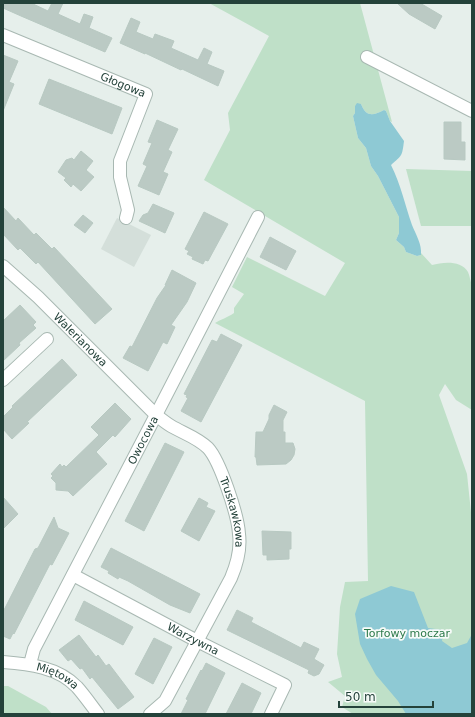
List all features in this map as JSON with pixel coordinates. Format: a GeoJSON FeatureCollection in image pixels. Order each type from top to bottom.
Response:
{"type":"FeatureCollection","features":[{"type":"Feature","properties":{"kind":"street","name":"Głogowa"},"geometry":{"type":"LineString","coordinates":[[3,35],[146,94],[120,161],[120,177],[128,210],[126,218]]}},
{"type":"Feature","properties":{"kind":"street"},"geometry":{"type":"LineString","coordinates":[[367,57],[472,111]]}},
{"type":"Feature","properties":{"kind":"street","name":"Owocowa"},"geometry":{"type":"LineString","coordinates":[[30,664],[34,649],[258,217]]}},
{"type":"Feature","properties":{"kind":"street","name":"Walerianowa"},"geometry":{"type":"LineString","coordinates":[[3,266],[38,297],[156,415]]}},
{"type":"Feature","properties":{"kind":"street"},"geometry":{"type":"LineString","coordinates":[[3,380],[47,339]]}},
{"type":"Feature","properties":{"kind":"street","name":"Truskawkowa"},"geometry":{"type":"LineString","coordinates":[[150,714],[165,701],[198,642],[231,578],[237,564],[239,549],[237,523],[214,456],[208,448],[197,440],[170,425],[156,415]]}},
{"type":"Feature","properties":{"kind":"street","name":"Warzywna"},"geometry":{"type":"LineString","coordinates":[[73,575],[198,642],[285,685],[271,714]]}},
{"type":"Feature","properties":{"kind":"street","name":"Miętowa"},"geometry":{"type":"LineString","coordinates":[[3,662],[30,664],[49,670],[66,678],[76,687],[98,714]]}},
{"type":"Feature","properties":{"kind":"shaded area"},"geometry":{"type":"Polygon","coordinates":[[[117,218],[151,235],[134,267],[101,249],[117,218]]]}},
{"type":"Feature","properties":{"kind":"green space","name":"Torfowy moczar"},"geometry":{"type":"Polygon","coordinates":[[[209,3],[360,3],[392,122],[390,121],[386,111],[384,110],[370,114],[365,111],[361,104],[355,106],[355,113],[353,116],[358,138],[366,148],[371,166],[378,176],[399,217],[399,233],[396,240],[404,247],[406,252],[417,256],[421,255],[421,253],[432,265],[452,263],[461,265],[469,274],[472,285],[472,410],[456,400],[445,384],[439,395],[467,474],[472,522],[472,714],[353,714],[342,707],[345,696],[328,682],[342,677],[337,654],[340,607],[345,582],[368,581],[365,401],[215,323],[234,313],[234,308],[244,294],[232,287],[247,257],[325,296],[345,263],[204,180],[230,130],[228,113],[269,36],[209,3]]]}},
{"type":"Feature","properties":{"kind":"green space"},"geometry":{"type":"Polygon","coordinates":[[[406,169],[472,171],[472,226],[421,226],[406,169]]]}},
{"type":"Feature","properties":{"kind":"green space"},"geometry":{"type":"Polygon","coordinates":[[[3,686],[8,686],[46,707],[52,714],[3,714],[3,686]]]}},
{"type":"Feature","properties":{"kind":"water"},"geometry":{"type":"Polygon","coordinates":[[[357,103],[361,104],[365,111],[370,114],[384,110],[386,111],[390,121],[404,141],[401,155],[391,165],[398,180],[412,225],[420,243],[421,255],[417,256],[406,252],[404,247],[396,240],[399,233],[399,217],[378,176],[371,166],[366,148],[358,138],[353,116],[357,103]]]}},
{"type":"Feature","properties":{"kind":"water"},"geometry":{"type":"Polygon","coordinates":[[[391,586],[414,592],[428,628],[443,630],[442,641],[452,648],[467,643],[472,634],[472,714],[406,714],[398,701],[376,675],[360,644],[355,614],[360,599],[391,586]]]}},
{"type":"Feature","properties":{"kind":"building"},"geometry":{"type":"Polygon","coordinates":[[[3,3],[31,3],[48,11],[52,3],[63,3],[58,14],[80,24],[84,14],[93,17],[89,28],[112,38],[105,52],[3,8],[3,3]]]}},
{"type":"Feature","properties":{"kind":"building"},"geometry":{"type":"Polygon","coordinates":[[[397,3],[420,3],[442,16],[435,29],[409,14],[397,3]]]}},
{"type":"Feature","properties":{"kind":"building"},"geometry":{"type":"Polygon","coordinates":[[[131,18],[140,22],[136,32],[153,39],[155,34],[174,41],[171,48],[198,60],[204,48],[212,52],[207,64],[224,71],[218,86],[120,43],[131,18]]]}},
{"type":"Feature","properties":{"kind":"building"},"geometry":{"type":"Polygon","coordinates":[[[3,55],[18,61],[9,82],[14,84],[3,111],[3,55]]]}},
{"type":"Feature","properties":{"kind":"building"},"geometry":{"type":"Polygon","coordinates":[[[49,79],[122,108],[112,134],[39,104],[49,79]]]}},
{"type":"Feature","properties":{"kind":"building"},"geometry":{"type":"Polygon","coordinates":[[[157,120],[178,129],[168,150],[172,152],[163,172],[168,174],[159,195],[138,186],[147,166],[143,164],[152,143],[148,142],[157,120]]]}},
{"type":"Feature","properties":{"kind":"building"},"geometry":{"type":"Polygon","coordinates":[[[444,122],[461,122],[461,142],[465,142],[465,160],[444,159],[444,122]]]}},
{"type":"Feature","properties":{"kind":"building"},"geometry":{"type":"Polygon","coordinates":[[[81,151],[93,161],[86,170],[94,177],[81,191],[73,184],[71,187],[64,180],[66,178],[58,172],[66,160],[72,158],[74,160],[81,151]]]}},
{"type":"Feature","properties":{"kind":"building"},"geometry":{"type":"Polygon","coordinates":[[[153,204],[174,213],[165,233],[139,221],[143,215],[148,213],[153,204]]]}},
{"type":"Feature","properties":{"kind":"building"},"geometry":{"type":"Polygon","coordinates":[[[3,207],[16,221],[18,218],[34,235],[36,233],[52,249],[54,247],[112,309],[95,324],[38,262],[36,264],[20,248],[18,250],[3,234],[3,207]]]}},
{"type":"Feature","properties":{"kind":"building"},"geometry":{"type":"Polygon","coordinates":[[[204,212],[228,224],[208,261],[205,260],[203,264],[192,259],[193,257],[187,254],[189,251],[185,249],[204,212]]]}},
{"type":"Feature","properties":{"kind":"building"},"geometry":{"type":"Polygon","coordinates":[[[83,215],[93,223],[85,233],[74,225],[83,215]]]}},
{"type":"Feature","properties":{"kind":"building"},"geometry":{"type":"Polygon","coordinates":[[[270,237],[296,251],[286,270],[260,257],[270,237]]]}},
{"type":"Feature","properties":{"kind":"building"},"geometry":{"type":"Polygon","coordinates":[[[172,270],[196,283],[187,302],[171,325],[175,327],[167,344],[163,342],[148,371],[123,358],[130,346],[132,347],[157,298],[166,285],[172,270]]]}},
{"type":"Feature","properties":{"kind":"building"},"geometry":{"type":"Polygon","coordinates":[[[20,305],[36,322],[33,325],[36,328],[19,343],[20,345],[3,361],[3,321],[20,305]]]}},
{"type":"Feature","properties":{"kind":"building"},"geometry":{"type":"Polygon","coordinates":[[[221,334],[242,345],[201,422],[181,411],[188,398],[186,397],[187,395],[184,394],[212,340],[217,342],[221,334]]]}},
{"type":"Feature","properties":{"kind":"building"},"geometry":{"type":"Polygon","coordinates":[[[62,359],[77,375],[27,422],[29,423],[12,439],[3,429],[3,417],[13,407],[12,406],[62,359]]]}},
{"type":"Feature","properties":{"kind":"building"},"geometry":{"type":"Polygon","coordinates":[[[115,403],[131,419],[115,437],[113,435],[96,452],[107,464],[73,496],[68,491],[56,490],[56,483],[51,478],[53,476],[51,474],[60,464],[62,467],[64,465],[66,467],[99,435],[91,427],[115,403]]]}},
{"type":"Feature","properties":{"kind":"building"},"geometry":{"type":"Polygon","coordinates":[[[274,405],[287,412],[283,420],[283,432],[285,432],[285,443],[293,443],[295,449],[294,455],[286,464],[257,465],[255,457],[256,432],[263,432],[274,405]]]}},
{"type":"Feature","properties":{"kind":"building"},"geometry":{"type":"Polygon","coordinates":[[[165,443],[184,452],[144,531],[125,521],[165,443]]]}},
{"type":"Feature","properties":{"kind":"building"},"geometry":{"type":"Polygon","coordinates":[[[3,497],[18,514],[3,529],[3,497]]]}},
{"type":"Feature","properties":{"kind":"building"},"geometry":{"type":"Polygon","coordinates":[[[199,498],[208,503],[206,507],[215,511],[199,541],[181,531],[199,498]]]}},
{"type":"Feature","properties":{"kind":"building"},"geometry":{"type":"Polygon","coordinates":[[[54,517],[58,528],[69,533],[52,565],[50,564],[10,639],[3,636],[3,612],[35,549],[38,548],[54,517]]]}},
{"type":"Feature","properties":{"kind":"building"},"geometry":{"type":"Polygon","coordinates":[[[262,531],[291,532],[291,549],[289,549],[289,559],[267,560],[267,555],[263,555],[262,531]]]}},
{"type":"Feature","properties":{"kind":"building"},"geometry":{"type":"Polygon","coordinates":[[[111,548],[200,594],[190,613],[170,605],[128,581],[119,577],[118,579],[108,573],[109,571],[101,567],[111,548]]]}},
{"type":"Feature","properties":{"kind":"building"},"geometry":{"type":"Polygon","coordinates":[[[84,601],[133,627],[123,645],[75,620],[84,601]]]}},
{"type":"Feature","properties":{"kind":"building"},"geometry":{"type":"Polygon","coordinates":[[[237,610],[253,618],[251,622],[301,648],[304,642],[319,649],[314,659],[324,665],[319,674],[314,676],[308,673],[309,670],[227,630],[237,610]]]}},
{"type":"Feature","properties":{"kind":"building"},"geometry":{"type":"Polygon","coordinates":[[[79,635],[96,657],[98,655],[106,666],[109,664],[134,697],[118,709],[92,677],[90,679],[82,668],[80,669],[71,659],[68,661],[59,650],[79,635]]]}},
{"type":"Feature","properties":{"kind":"building"},"geometry":{"type":"Polygon","coordinates":[[[154,638],[172,647],[153,684],[135,674],[154,638]]]}},
{"type":"Feature","properties":{"kind":"building"},"geometry":{"type":"Polygon","coordinates":[[[206,663],[225,673],[205,714],[181,714],[188,700],[186,699],[206,663]]]}},
{"type":"Feature","properties":{"kind":"building"},"geometry":{"type":"Polygon","coordinates":[[[242,683],[261,693],[251,714],[226,714],[242,683]]]}}]}
